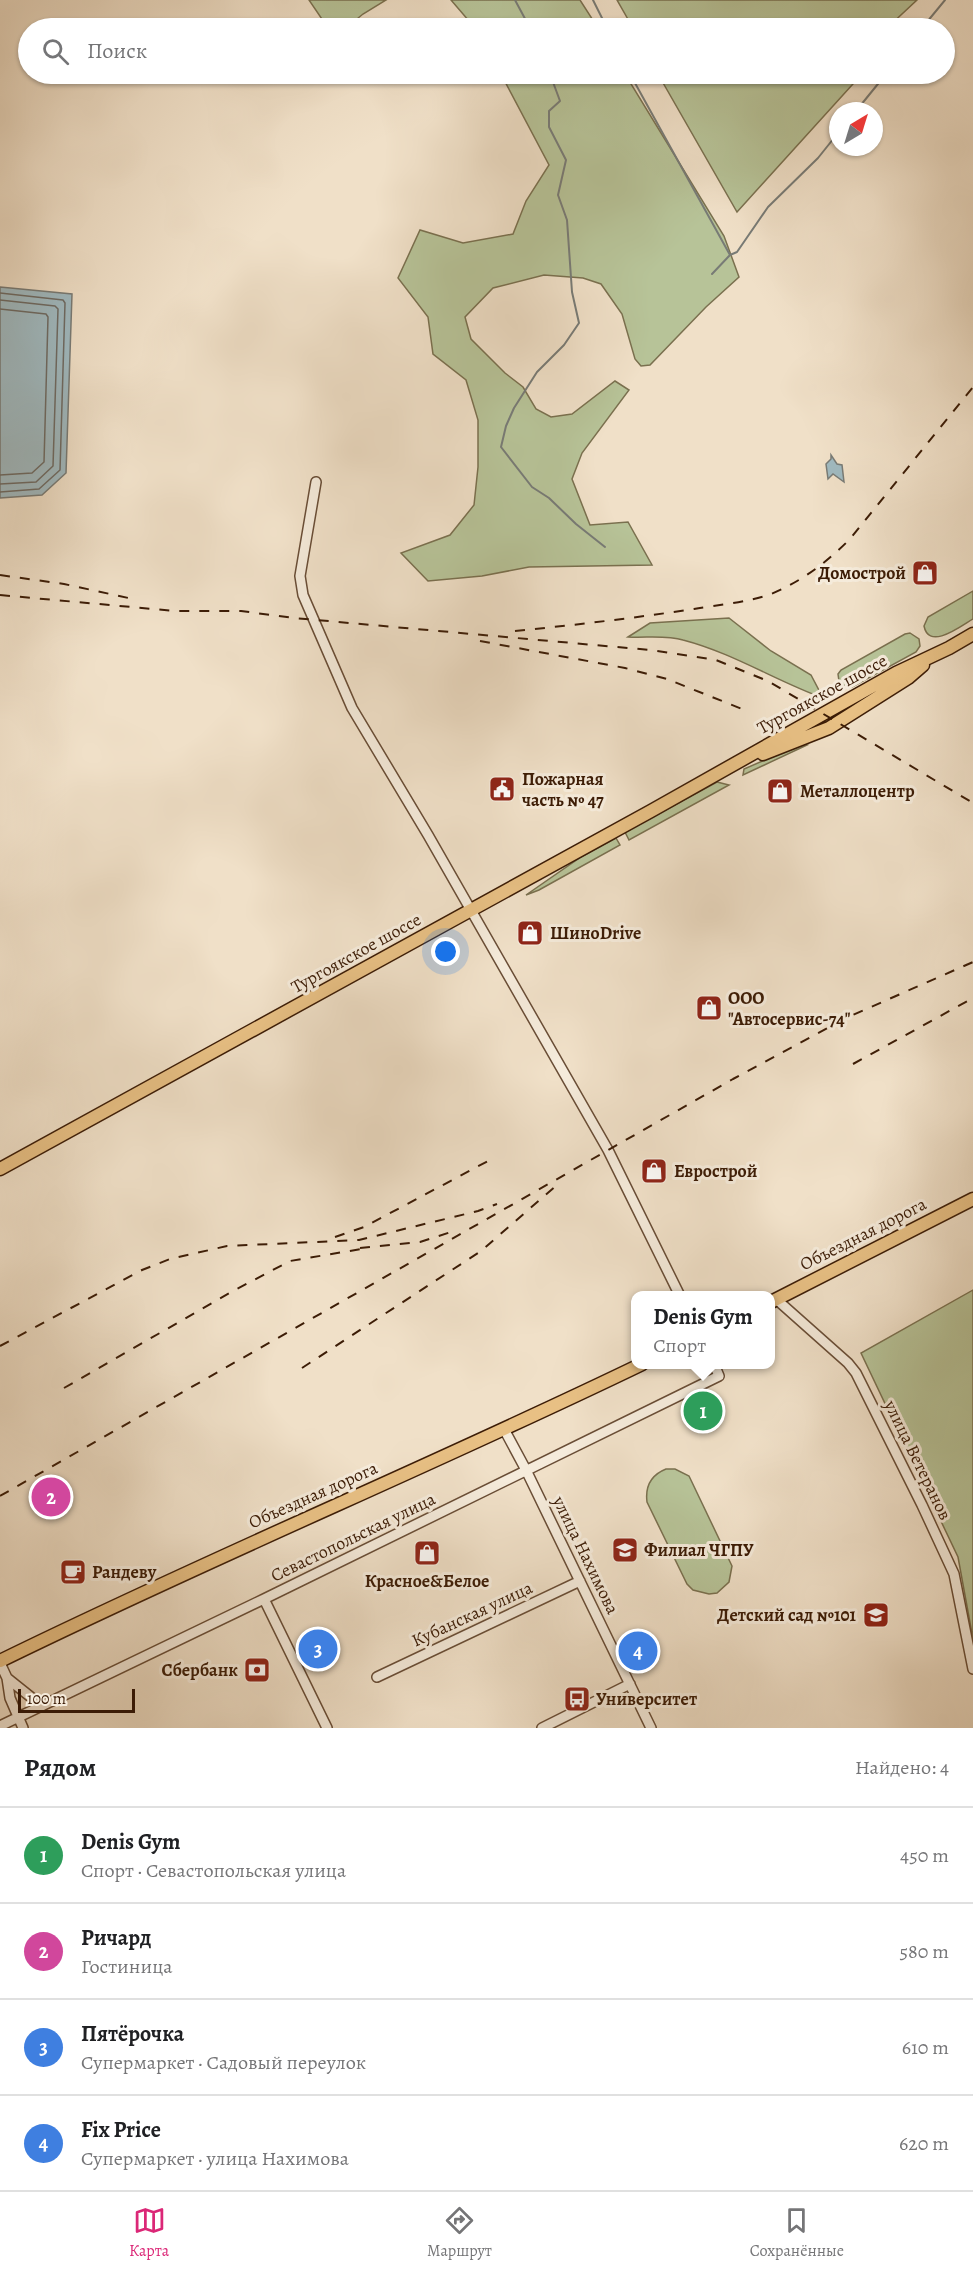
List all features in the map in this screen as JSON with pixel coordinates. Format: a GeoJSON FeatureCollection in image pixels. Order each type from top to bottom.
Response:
{"type":"FeatureCollection","features":[{"type":"Feature","properties":{"kind":"main road","name":"Тургоякское шоссе"},"geometry":{"type":"LineString","coordinates":[[0,1169],[729,767],[829,728],[908,678],[935,655],[973,634]]}},
{"type":"Feature","properties":{"kind":"main road","name":"Объездная дорога"},"geometry":{"type":"LineString","coordinates":[[775,1300],[973,1199]]}},
{"type":"Feature","properties":{"kind":"main road","name":"Объездная дорога"},"geometry":{"type":"LineString","coordinates":[[0,1662],[131,1597],[633,1369]]}},
{"type":"Feature","properties":{"kind":"street"},"geometry":{"type":"LineString","coordinates":[[316,482],[300,576],[303,595],[352,708],[608,1150],[678,1291]]}},
{"type":"Feature","properties":{"kind":"street","name":"улица Ветеранов"},"geometry":{"type":"LineString","coordinates":[[775,1303],[848,1363],[856,1373],[919,1497],[954,1574],[973,1669]]}},
{"type":"Feature","properties":{"kind":"street","name":"Севастопольская улица"},"geometry":{"type":"LineString","coordinates":[[0,1726],[719,1376],[716,1369]]}},
{"type":"Feature","properties":{"kind":"street","name":"улица Нахимова"},"geometry":{"type":"LineString","coordinates":[[504,1429],[651,1728]]}},
{"type":"Feature","properties":{"kind":"street","name":"Кубанская улица"},"geometry":{"type":"LineString","coordinates":[[377,1677],[580,1581]]}},
{"type":"Feature","properties":{"kind":"street"},"geometry":{"type":"LineString","coordinates":[[264,1599],[327,1728]]}},
{"type":"Feature","properties":{"kind":"street"},"geometry":{"type":"LineString","coordinates":[[0,1662],[7,1678],[10,1698],[23,1728]]}},
{"type":"Feature","properties":{"kind":"street"},"geometry":{"type":"LineString","coordinates":[[7,1678],[42,1706]]}},
{"type":"Feature","properties":{"kind":"street"},"geometry":{"type":"LineString","coordinates":[[542,1728],[630,1684]]}},
{"type":"Feature","properties":{"kind":"green space"},"geometry":{"type":"Polygon","coordinates":[[[309,0],[386,0],[358,18],[321,18],[309,0]]]}},
{"type":"Feature","properties":{"kind":"green space"},"geometry":{"type":"Polygon","coordinates":[[[451,0],[580,0],[592,18],[466,18],[451,0]]]}},
{"type":"Feature","properties":{"kind":"green space"},"geometry":{"type":"Polygon","coordinates":[[[617,0],[917,0],[898,18],[627,18],[617,0]]]}},
{"type":"Feature","properties":{"kind":"green space"},"geometry":{"type":"Polygon","coordinates":[[[506,84],[631,84],[724,236],[739,277],[706,307],[650,365],[641,366],[635,359],[622,314],[601,284],[583,278],[544,275],[493,288],[465,317],[471,339],[505,373],[523,387],[536,409],[551,417],[572,414],[615,381],[629,390],[582,453],[572,479],[590,525],[628,522],[652,565],[529,567],[482,576],[428,581],[401,553],[450,535],[474,505],[478,467],[478,420],[466,380],[433,354],[428,317],[398,278],[420,230],[463,243],[513,234],[526,201],[549,165],[506,84]]]}},
{"type":"Feature","properties":{"kind":"green space"},"geometry":{"type":"Polygon","coordinates":[[[664,84],[853,84],[837,102],[829,102],[829,110],[737,212],[664,84]]]}},
{"type":"Feature","properties":{"kind":"green space"},"geometry":{"type":"Polygon","coordinates":[[[973,591],[973,619],[946,635],[939,637],[927,633],[924,626],[928,617],[973,591]]]}},
{"type":"Feature","properties":{"kind":"green space"},"geometry":{"type":"Polygon","coordinates":[[[729,618],[771,651],[811,675],[823,698],[737,660],[683,640],[628,637],[650,623],[729,618]]]}},
{"type":"Feature","properties":{"kind":"green space"},"geometry":{"type":"Polygon","coordinates":[[[910,633],[919,639],[920,646],[916,652],[852,687],[847,688],[839,681],[838,674],[841,670],[910,633]]]}},
{"type":"Feature","properties":{"kind":"green space"},"geometry":{"type":"Polygon","coordinates":[[[802,744],[807,745],[743,775],[744,769],[802,744]]]}},
{"type":"Feature","properties":{"kind":"green space"},"geometry":{"type":"Polygon","coordinates":[[[717,782],[729,785],[629,840],[625,832],[717,782]]]}},
{"type":"Feature","properties":{"kind":"green space"},"geometry":{"type":"Polygon","coordinates":[[[616,838],[620,845],[526,895],[581,857],[616,838]]]}},
{"type":"Feature","properties":{"kind":"green space"},"geometry":{"type":"Polygon","coordinates":[[[973,1290],[973,1639],[958,1557],[861,1353],[973,1290]]]}},
{"type":"Feature","properties":{"kind":"green space"},"geometry":{"type":"Polygon","coordinates":[[[666,1469],[675,1469],[689,1476],[732,1566],[729,1582],[717,1593],[709,1594],[693,1590],[687,1584],[647,1502],[650,1482],[656,1474],[666,1469]]]}},
{"type":"Feature","properties":{"kind":"water"},"geometry":{"type":"Polygon","coordinates":[[[0,287],[72,294],[66,473],[42,495],[0,498],[0,287]]]}},
{"type":"Feature","properties":{"kind":"water"},"geometry":{"type":"Polygon","coordinates":[[[831,455],[837,464],[842,465],[844,482],[833,474],[828,479],[826,464],[831,459],[831,455]]]}},
{"type":"Feature","properties":{"kind":"waterway"},"geometry":{"type":"LineString","coordinates":[[515,0],[525,18]]}},
{"type":"Feature","properties":{"kind":"waterway"},"geometry":{"type":"LineString","coordinates":[[593,0],[602,18]]}},
{"type":"Feature","properties":{"kind":"waterway"},"geometry":{"type":"LineString","coordinates":[[930,18],[945,0]]}},
{"type":"Feature","properties":{"kind":"waterway"},"geometry":{"type":"LineString","coordinates":[[554,84],[560,101],[549,111],[549,127],[566,160],[558,195],[567,220],[572,292],[579,323],[564,345],[537,372],[514,408],[506,426],[501,447],[532,487],[549,498],[605,547]]}},
{"type":"Feature","properties":{"kind":"waterway"},"geometry":{"type":"LineString","coordinates":[[636,84],[730,255],[712,274]]}},
{"type":"Feature","properties":{"kind":"waterway"},"geometry":{"type":"LineString","coordinates":[[863,102],[878,84]]}},
{"type":"Feature","properties":{"kind":"waterway"},"geometry":{"type":"LineString","coordinates":[[730,255],[737,252],[768,207],[829,144]]}},
{"type":"Feature","properties":{"kind":"railway"},"geometry":{"type":"LineString","coordinates":[[515,631],[733,603],[771,594],[793,583],[823,564],[850,539],[973,387]]}},
{"type":"Feature","properties":{"kind":"railway"},"geometry":{"type":"LineString","coordinates":[[0,575],[64,584],[133,599]]}},
{"type":"Feature","properties":{"kind":"railway"},"geometry":{"type":"LineString","coordinates":[[0,595],[175,611],[241,611],[294,618],[650,650],[716,660],[768,681],[973,803]]}},
{"type":"Feature","properties":{"kind":"railway"},"geometry":{"type":"LineString","coordinates":[[480,641],[625,668],[667,679],[742,709]]}},
{"type":"Feature","properties":{"kind":"railway"},"geometry":{"type":"LineString","coordinates":[[0,1496],[733,1079],[846,1018],[973,962]]}},
{"type":"Feature","properties":{"kind":"railway"},"geometry":{"type":"LineString","coordinates":[[853,1064],[973,998]]}},
{"type":"Feature","properties":{"kind":"railway"},"geometry":{"type":"LineString","coordinates":[[335,1237],[364,1227],[488,1161]]}},
{"type":"Feature","properties":{"kind":"railway"},"geometry":{"type":"LineString","coordinates":[[302,1368],[481,1251],[558,1184]]}},
{"type":"Feature","properties":{"kind":"railway"},"geometry":{"type":"LineString","coordinates":[[0,1346],[142,1270],[170,1259],[227,1246],[359,1240],[478,1211],[497,1204]]}},
{"type":"Feature","properties":{"kind":"railway"},"geometry":{"type":"LineString","coordinates":[[360,1248],[420,1242],[451,1232]]}},
{"type":"Feature","properties":{"kind":"railway"},"geometry":{"type":"LineString","coordinates":[[64,1388],[290,1261],[367,1248]]}},
{"type":"Feature","properties":{"kind":"place","name":"Домострой"},"geometry":{"type":"Point","coordinates":[925,573]}},
{"type":"Feature","properties":{"kind":"place","name":"Пожарная часть № 47"},"geometry":{"type":"Point","coordinates":[502,789]}},
{"type":"Feature","properties":{"kind":"place","name":"Металлоцентр"},"geometry":{"type":"Point","coordinates":[780,791]}},
{"type":"Feature","properties":{"kind":"place","name":"ШиноDrive"},"geometry":{"type":"Point","coordinates":[530,933]}},
{"type":"Feature","properties":{"kind":"place","name":"ООО \"Автосервис-74\""},"geometry":{"type":"Point","coordinates":[709,1008]}},
{"type":"Feature","properties":{"kind":"place","name":"Еврострой"},"geometry":{"type":"Point","coordinates":[654,1171]}},
{"type":"Feature","properties":{"kind":"place","name":"Denis Gym"},"geometry":{"type":"Point","coordinates":[703,1411]}},
{"type":"Feature","properties":{"kind":"place","name":"Ричард"},"geometry":{"type":"Point","coordinates":[51,1497]}},
{"type":"Feature","properties":{"kind":"place","name":"Филиал ЧГПУ"},"geometry":{"type":"Point","coordinates":[625,1550]}},
{"type":"Feature","properties":{"kind":"place","name":"Красное&Белое"},"geometry":{"type":"Point","coordinates":[427,1553]}},
{"type":"Feature","properties":{"kind":"place","name":"Рандеву"},"geometry":{"type":"Point","coordinates":[73,1572]}},
{"type":"Feature","properties":{"kind":"place","name":"Детский сад №101"},"geometry":{"type":"Point","coordinates":[876,1615]}},
{"type":"Feature","properties":{"kind":"place","name":"Пятёрочка"},"geometry":{"type":"Point","coordinates":[318,1649]}},
{"type":"Feature","properties":{"kind":"place","name":"Fix Price"},"geometry":{"type":"Point","coordinates":[638,1651]}},
{"type":"Feature","properties":{"kind":"place","name":"Сбербанк"},"geometry":{"type":"Point","coordinates":[257,1670]}},
{"type":"Feature","properties":{"kind":"place","name":"Университет"},"geometry":{"type":"Point","coordinates":[577,1699]}}]}
